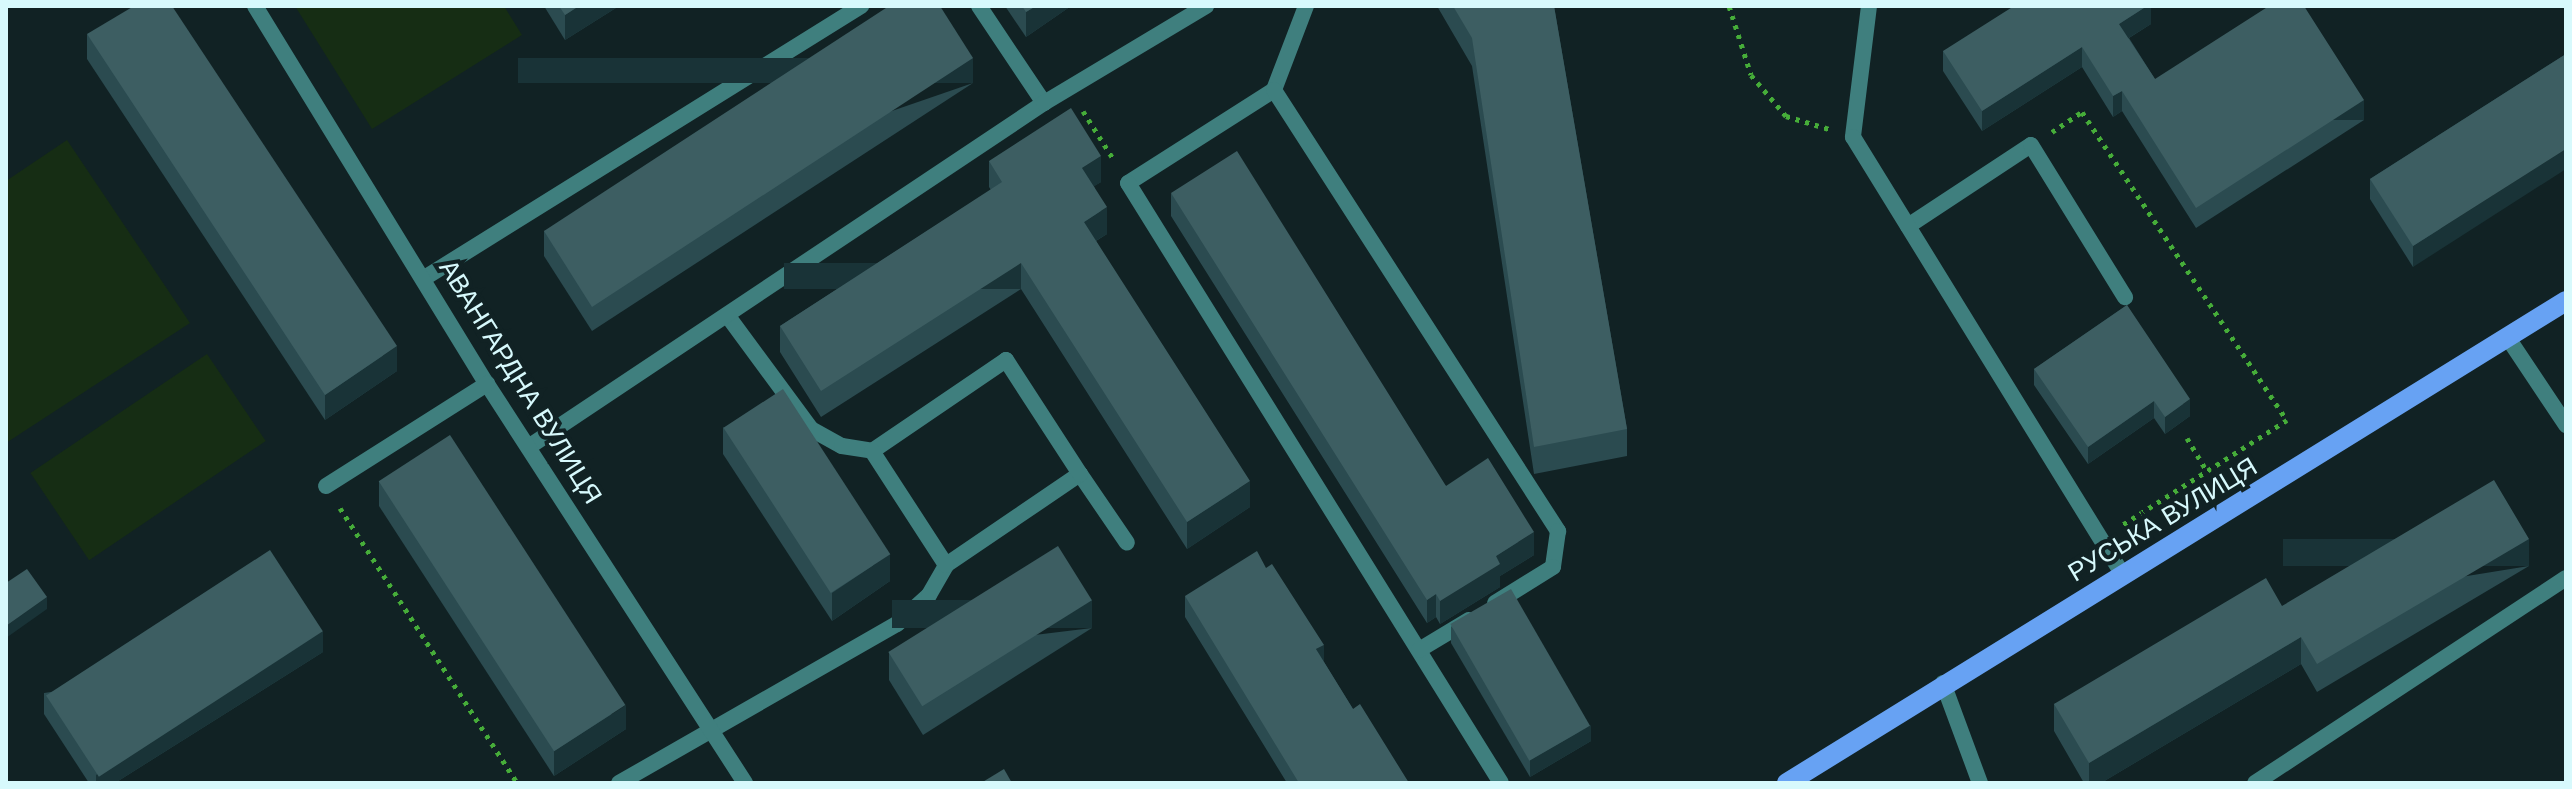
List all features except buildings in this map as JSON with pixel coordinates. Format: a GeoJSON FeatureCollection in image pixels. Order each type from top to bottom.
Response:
{"type":"FeatureCollection","features":[{"type":"Feature","properties":{"kind":"main road","name":"РУСЬКА ВУЛИЦЯ"},"geometry":{"type":"LineString","coordinates":[[1787,783],[1943,683],[2566,301]]}},
{"type":"Feature","properties":{"kind":"street","name":"АВАНГАРДНА ВУЛИЦЯ"},"geometry":{"type":"LineString","coordinates":[[255,6],[426,277],[487,384],[530,446],[745,783]]}},
{"type":"Feature","properties":{"kind":"street"},"geometry":{"type":"LineString","coordinates":[[426,277],[861,6]]}},
{"type":"Feature","properties":{"kind":"street"},"geometry":{"type":"LineString","coordinates":[[979,6],[1044,103]]}},
{"type":"Feature","properties":{"kind":"street"},"geometry":{"type":"LineString","coordinates":[[530,446],[1044,103],[1206,6]]}},
{"type":"Feature","properties":{"kind":"street"},"geometry":{"type":"LineString","coordinates":[[1306,6],[1274,90],[1128,183],[1501,783]]}},
{"type":"Feature","properties":{"kind":"street"},"geometry":{"type":"LineString","coordinates":[[1869,6],[1853,137],[2123,575]]}},
{"type":"Feature","properties":{"kind":"street"},"geometry":{"type":"LineString","coordinates":[[1274,90],[1558,531],[1553,567],[1419,650]]}},
{"type":"Feature","properties":{"kind":"street"},"geometry":{"type":"LineString","coordinates":[[1908,226],[2031,145],[2125,297]]}},
{"type":"Feature","properties":{"kind":"street"},"geometry":{"type":"LineString","coordinates":[[727,315],[811,429],[842,446],[872,451],[1006,360],[1127,543]]}},
{"type":"Feature","properties":{"kind":"street"},"geometry":{"type":"LineString","coordinates":[[2508,338],[2566,425]]}},
{"type":"Feature","properties":{"kind":"street"},"geometry":{"type":"LineString","coordinates":[[326,486],[487,384]]}},
{"type":"Feature","properties":{"kind":"street"},"geometry":{"type":"LineString","coordinates":[[872,451],[946,565]]}},
{"type":"Feature","properties":{"kind":"street"},"geometry":{"type":"LineString","coordinates":[[619,783],[714,732],[897,624],[929,595],[946,565],[1080,474]]}},
{"type":"Feature","properties":{"kind":"street"},"geometry":{"type":"LineString","coordinates":[[2255,783],[2566,578]]}},
{"type":"Feature","properties":{"kind":"street"},"geometry":{"type":"LineString","coordinates":[[1943,683],[1980,783]]}},
{"type":"Feature","properties":{"kind":"path"},"geometry":{"type":"LineString","coordinates":[[1729,6],[1751,75],[1786,116],[1853,137]]}},
{"type":"Feature","properties":{"kind":"path"},"geometry":{"type":"LineString","coordinates":[[1070,90],[1128,183]]}},
{"type":"Feature","properties":{"kind":"path"},"geometry":{"type":"LineString","coordinates":[[2031,145],[2082,112],[2287,420],[2101,539]]}},
{"type":"Feature","properties":{"kind":"path"},"geometry":{"type":"LineString","coordinates":[[2187,438],[2207,471]]}},
{"type":"Feature","properties":{"kind":"path"},"geometry":{"type":"LineString","coordinates":[[326,486],[517,783]]}},
{"type":"Feature","properties":{"kind":"green space"},"geometry":{"type":"Polygon","coordinates":[[[295,6],[504,6],[522,35],[372,129],[295,6]]]}},
{"type":"Feature","properties":{"kind":"green space"},"geometry":{"type":"Polygon","coordinates":[[[67,140],[190,323],[6,443],[6,181],[67,140]]]}},
{"type":"Feature","properties":{"kind":"green space"},"geometry":{"type":"Polygon","coordinates":[[[207,354],[266,441],[89,560],[30,473],[207,354]]]}}]}
